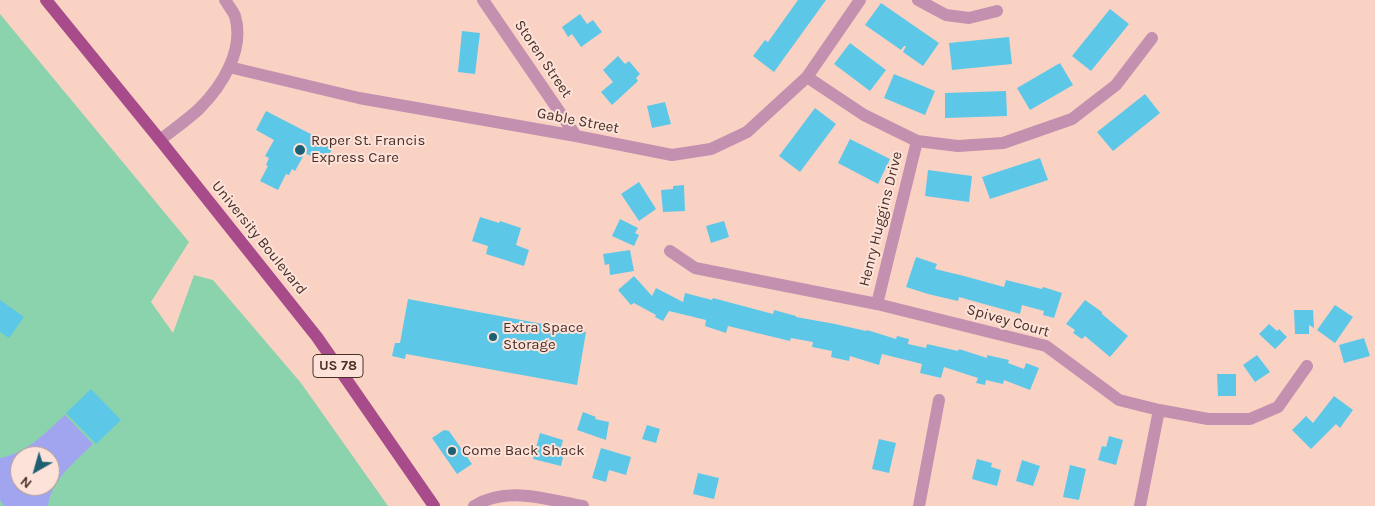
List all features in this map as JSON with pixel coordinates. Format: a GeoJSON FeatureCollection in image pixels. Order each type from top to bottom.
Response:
{"type":"FeatureCollection","features":[{"type":"Feature","properties":{"kind":"main road","name":"University Boulevard"},"geometry":{"type":"LineString","coordinates":[[46,0],[322,344],[434,506]]}},
{"type":"Feature","properties":{"kind":"street"},"geometry":{"type":"LineString","coordinates":[[160,140],[199,109],[218,86],[229,67],[238,39],[234,16],[224,0]]}},
{"type":"Feature","properties":{"kind":"street","name":"Storen Street"},"geometry":{"type":"LineString","coordinates":[[483,0],[576,136]]}},
{"type":"Feature","properties":{"kind":"street","name":"Gable Street"},"geometry":{"type":"LineString","coordinates":[[229,67],[359,98],[672,155],[711,149],[747,132],[807,77],[860,0]]}},
{"type":"Feature","properties":{"kind":"street"},"geometry":{"type":"LineString","coordinates":[[918,0],[946,15],[968,18],[997,11]]}},
{"type":"Feature","properties":{"kind":"street"},"geometry":{"type":"LineString","coordinates":[[807,77],[864,115],[918,141],[958,146],[1003,143],[1072,119],[1116,85],[1152,38]]}},
{"type":"Feature","properties":{"kind":"street","name":"Henry Huggins Drive"},"geometry":{"type":"LineString","coordinates":[[877,304],[918,141]]}},
{"type":"Feature","properties":{"kind":"street","name":"Spivey Court"},"geometry":{"type":"LineString","coordinates":[[670,251],[695,268],[877,304],[1046,346],[1120,400],[1159,410],[1208,419],[1250,419],[1278,406],[1307,366]]}},
{"type":"Feature","properties":{"kind":"street"},"geometry":{"type":"LineString","coordinates":[[919,506],[939,400]]}},
{"type":"Feature","properties":{"kind":"street"},"geometry":{"type":"LineString","coordinates":[[1140,506],[1159,410]]}},
{"type":"Feature","properties":{"kind":"street"},"geometry":{"type":"LineString","coordinates":[[474,506],[480,502],[503,496],[523,494],[583,506]]}},
{"type":"Feature","properties":{"kind":"green space"},"geometry":{"type":"Polygon","coordinates":[[[0,14],[189,242],[151,302],[173,333],[194,275],[213,280],[301,383],[388,506],[0,506],[0,14]]]}},
{"type":"Feature","properties":{"kind":"water"},"geometry":{"type":"Polygon","coordinates":[[[65,415],[93,444],[60,479],[60,446],[28,446],[65,415]]]}},
{"type":"Feature","properties":{"kind":"water"},"geometry":{"type":"Polygon","coordinates":[[[10,455],[10,496],[50,496],[48,506],[4,506],[0,500],[0,458],[10,455]]]}},
{"type":"Feature","properties":{"kind":"building"},"geometry":{"type":"Polygon","coordinates":[[[798,0],[826,0],[774,72],[753,56],[765,40],[768,42],[798,0]]]}},
{"type":"Feature","properties":{"kind":"building"},"geometry":{"type":"Polygon","coordinates":[[[881,3],[939,43],[923,66],[903,52],[906,46],[901,50],[865,25],[881,3]]]}},
{"type":"Feature","properties":{"kind":"building"},"geometry":{"type":"Polygon","coordinates":[[[1110,9],[1129,24],[1091,71],[1072,56],[1110,9]]]}},
{"type":"Feature","properties":{"kind":"building"},"geometry":{"type":"Polygon","coordinates":[[[580,14],[587,24],[593,20],[602,32],[581,47],[572,34],[568,37],[562,27],[580,14]]]}},
{"type":"Feature","properties":{"kind":"building"},"geometry":{"type":"Polygon","coordinates":[[[462,31],[480,33],[475,74],[458,72],[462,31]]]}},
{"type":"Feature","properties":{"kind":"building"},"geometry":{"type":"Polygon","coordinates":[[[1009,37],[1012,64],[952,70],[949,43],[1009,37]]]}},
{"type":"Feature","properties":{"kind":"building"},"geometry":{"type":"Polygon","coordinates":[[[850,43],[886,70],[870,91],[834,64],[850,43]]]}},
{"type":"Feature","properties":{"kind":"building"},"geometry":{"type":"Polygon","coordinates":[[[618,56],[625,64],[629,61],[640,74],[636,78],[638,81],[612,105],[601,92],[613,82],[603,70],[618,56]]]}},
{"type":"Feature","properties":{"kind":"building"},"geometry":{"type":"Polygon","coordinates":[[[1060,63],[1073,85],[1030,110],[1017,88],[1060,63]]]}},
{"type":"Feature","properties":{"kind":"building"},"geometry":{"type":"Polygon","coordinates":[[[894,74],[935,91],[925,115],[884,98],[894,74]]]}},
{"type":"Feature","properties":{"kind":"building"},"geometry":{"type":"Polygon","coordinates":[[[1006,91],[1007,116],[945,118],[945,93],[1006,91]]]}},
{"type":"Feature","properties":{"kind":"building"},"geometry":{"type":"Polygon","coordinates":[[[1145,94],[1160,113],[1113,151],[1097,132],[1145,94]]]}},
{"type":"Feature","properties":{"kind":"building"},"geometry":{"type":"Polygon","coordinates":[[[665,102],[671,124],[652,128],[647,106],[665,102]]]}},
{"type":"Feature","properties":{"kind":"building"},"geometry":{"type":"Polygon","coordinates":[[[815,108],[836,124],[800,172],[779,156],[815,108]]]}},
{"type":"Feature","properties":{"kind":"building","name":"Roper St. Francis Express Care"},"geometry":{"type":"Polygon","coordinates":[[[266,111],[334,146],[324,163],[305,153],[295,171],[292,169],[289,175],[286,174],[278,190],[260,181],[268,166],[266,165],[269,158],[265,156],[274,140],[256,130],[266,111]]]}},
{"type":"Feature","properties":{"kind":"building"},"geometry":{"type":"Polygon","coordinates":[[[850,139],[890,159],[878,184],[838,163],[850,139]]]}},
{"type":"Feature","properties":{"kind":"building"},"geometry":{"type":"Polygon","coordinates":[[[1040,158],[1048,180],[990,199],[982,177],[1040,158]]]}},
{"type":"Feature","properties":{"kind":"building"},"geometry":{"type":"Polygon","coordinates":[[[928,170],[972,176],[969,202],[925,196],[928,170]]]}},
{"type":"Feature","properties":{"kind":"building"},"geometry":{"type":"Polygon","coordinates":[[[639,182],[656,209],[639,221],[621,194],[639,182]]]}},
{"type":"Feature","properties":{"kind":"building"},"geometry":{"type":"Polygon","coordinates":[[[684,185],[685,211],[663,212],[661,190],[673,189],[673,186],[684,185]]]}},
{"type":"Feature","properties":{"kind":"building"},"geometry":{"type":"Polygon","coordinates":[[[480,217],[521,228],[516,245],[529,250],[524,266],[486,254],[488,246],[472,241],[480,217]]]}},
{"type":"Feature","properties":{"kind":"building"},"geometry":{"type":"Polygon","coordinates":[[[620,219],[638,228],[635,233],[639,235],[634,246],[612,236],[620,219]]]}},
{"type":"Feature","properties":{"kind":"building"},"geometry":{"type":"Polygon","coordinates":[[[724,221],[729,237],[711,243],[706,226],[724,221]]]}},
{"type":"Feature","properties":{"kind":"building"},"geometry":{"type":"Polygon","coordinates":[[[630,250],[634,271],[610,275],[609,264],[605,265],[603,254],[630,250]]]}},
{"type":"Feature","properties":{"kind":"building"},"geometry":{"type":"Polygon","coordinates":[[[916,257],[937,264],[935,269],[1004,287],[1006,280],[1042,289],[1043,287],[1062,293],[1054,318],[1043,315],[1044,311],[1022,305],[1020,314],[959,297],[958,301],[906,287],[916,257]]]}},
{"type":"Feature","properties":{"kind":"building"},"geometry":{"type":"Polygon","coordinates":[[[634,276],[652,296],[656,288],[683,302],[685,293],[712,300],[713,298],[773,314],[774,310],[796,317],[867,330],[896,339],[897,336],[909,339],[908,344],[926,348],[927,344],[958,351],[959,349],[987,358],[987,355],[1009,360],[1008,363],[1024,369],[1026,363],[1039,368],[1030,390],[1004,380],[1003,384],[986,380],[985,385],[976,383],[978,378],[944,367],[941,378],[920,373],[922,364],[882,354],[879,365],[850,356],[849,361],[831,357],[832,351],[812,347],[813,342],[791,338],[790,341],[728,326],[726,333],[705,326],[706,320],[669,311],[663,321],[634,303],[631,305],[618,290],[634,276]]]}},
{"type":"Feature","properties":{"kind":"building","name":"Extra Space Storage"},"geometry":{"type":"Polygon","coordinates":[[[408,299],[586,332],[577,385],[406,354],[405,359],[392,356],[395,343],[400,343],[408,299]]]}},
{"type":"Feature","properties":{"kind":"building"},"geometry":{"type":"Polygon","coordinates":[[[0,300],[24,317],[9,338],[0,332],[0,300]]]}},
{"type":"Feature","properties":{"kind":"building"},"geometry":{"type":"Polygon","coordinates":[[[1085,300],[1102,312],[1128,336],[1110,357],[1085,336],[1082,339],[1073,333],[1075,330],[1066,324],[1085,300]]]}},
{"type":"Feature","properties":{"kind":"building"},"geometry":{"type":"Polygon","coordinates":[[[1335,305],[1353,317],[1335,343],[1317,330],[1335,305]]]}},
{"type":"Feature","properties":{"kind":"building"},"geometry":{"type":"Polygon","coordinates":[[[1294,310],[1313,310],[1314,328],[1309,325],[1309,334],[1295,334],[1294,310]]]}},
{"type":"Feature","properties":{"kind":"building"},"geometry":{"type":"Polygon","coordinates":[[[1269,324],[1277,331],[1279,329],[1287,337],[1275,349],[1259,334],[1269,324]]]}},
{"type":"Feature","properties":{"kind":"building"},"geometry":{"type":"Polygon","coordinates":[[[1364,338],[1370,356],[1344,363],[1339,345],[1364,338]]]}},
{"type":"Feature","properties":{"kind":"building"},"geometry":{"type":"Polygon","coordinates":[[[1257,355],[1270,372],[1255,382],[1243,365],[1257,355]]]}},
{"type":"Feature","properties":{"kind":"building"},"geometry":{"type":"Polygon","coordinates":[[[1217,374],[1236,374],[1236,396],[1218,396],[1217,374]]]}},
{"type":"Feature","properties":{"kind":"building"},"geometry":{"type":"Polygon","coordinates":[[[91,389],[121,420],[96,444],[66,413],[91,389]]]}},
{"type":"Feature","properties":{"kind":"building"},"geometry":{"type":"Polygon","coordinates":[[[1334,396],[1353,410],[1340,428],[1336,424],[1311,449],[1292,430],[1306,416],[1313,423],[1334,396]]]}},
{"type":"Feature","properties":{"kind":"building"},"geometry":{"type":"Polygon","coordinates":[[[583,412],[596,417],[595,419],[609,422],[606,440],[577,430],[583,412]]]}},
{"type":"Feature","properties":{"kind":"building"},"geometry":{"type":"Polygon","coordinates":[[[647,425],[660,429],[656,443],[642,439],[647,425]]]}},
{"type":"Feature","properties":{"kind":"building","name":"Come Back Shack"},"geometry":{"type":"Polygon","coordinates":[[[444,430],[449,431],[472,464],[457,474],[432,438],[444,430]]]}},
{"type":"Feature","properties":{"kind":"building"},"geometry":{"type":"Polygon","coordinates":[[[540,433],[563,440],[559,455],[563,457],[561,466],[533,459],[540,433]]]}},
{"type":"Feature","properties":{"kind":"building"},"geometry":{"type":"Polygon","coordinates":[[[1109,436],[1123,440],[1116,465],[1098,460],[1102,446],[1106,447],[1109,436]]]}},
{"type":"Feature","properties":{"kind":"building"},"geometry":{"type":"Polygon","coordinates":[[[879,439],[896,443],[889,473],[872,469],[879,439]]]}},
{"type":"Feature","properties":{"kind":"building"},"geometry":{"type":"Polygon","coordinates":[[[601,448],[631,457],[626,475],[609,470],[606,482],[592,478],[601,448]]]}},
{"type":"Feature","properties":{"kind":"building"},"geometry":{"type":"Polygon","coordinates":[[[977,459],[992,463],[991,467],[1001,470],[997,486],[972,479],[977,459]]]}},
{"type":"Feature","properties":{"kind":"building"},"geometry":{"type":"Polygon","coordinates":[[[1022,460],[1040,466],[1033,486],[1016,481],[1022,460]]]}},
{"type":"Feature","properties":{"kind":"building"},"geometry":{"type":"Polygon","coordinates":[[[1070,465],[1086,469],[1079,500],[1063,497],[1070,465]]]}},
{"type":"Feature","properties":{"kind":"building"},"geometry":{"type":"Polygon","coordinates":[[[698,473],[719,478],[714,499],[693,494],[698,473]]]}},
{"type":"Feature","properties":{"kind":"place","name":"Roper St. Francis Express Care"},"geometry":{"type":"Point","coordinates":[300,150]}},
{"type":"Feature","properties":{"kind":"place","name":"Extra Space Storage"},"geometry":{"type":"Point","coordinates":[493,337]}},
{"type":"Feature","properties":{"kind":"place","name":"Come Back Shack"},"geometry":{"type":"Point","coordinates":[452,451]}}]}
